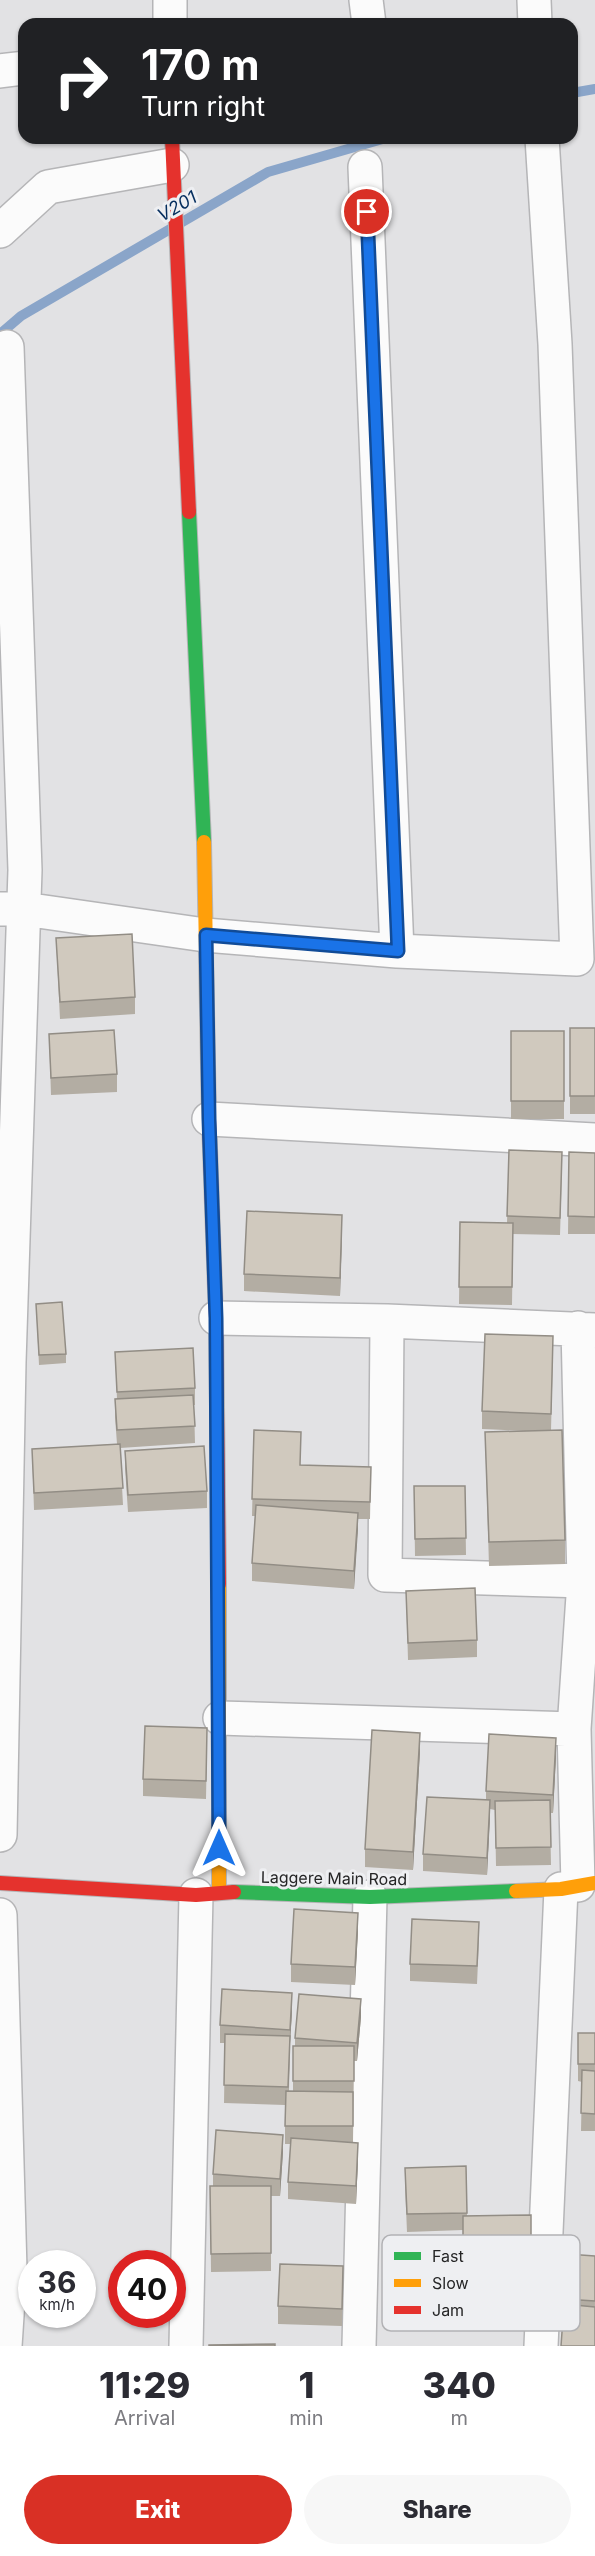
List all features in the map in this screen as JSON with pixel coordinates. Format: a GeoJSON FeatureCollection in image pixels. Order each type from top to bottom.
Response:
{"type":"FeatureCollection","features":[{"type":"Feature","properties":{"kind":"street"},"geometry":{"type":"LineString","coordinates":[[170,0],[170,18]]}},
{"type":"Feature","properties":{"kind":"street"},"geometry":{"type":"LineString","coordinates":[[366,0],[368,18]]}},
{"type":"Feature","properties":{"kind":"street"},"geometry":{"type":"LineString","coordinates":[[534,0],[535,18]]}},
{"type":"Feature","properties":{"kind":"street"},"geometry":{"type":"LineString","coordinates":[[0,71],[18,69]]}},
{"type":"Feature","properties":{"kind":"street"},"geometry":{"type":"LineString","coordinates":[[12,909],[206,935],[398,951],[577,959],[555,344],[542,144]]}},
{"type":"Feature","properties":{"kind":"street"},"geometry":{"type":"LineString","coordinates":[[0,231],[48,187],[172,151],[206,886],[209,1119],[216,1318],[220,1718],[208,1893],[186,2346]]}},
{"type":"Feature","properties":{"kind":"street"},"geometry":{"type":"LineString","coordinates":[[365,166],[398,951]]}},
{"type":"Feature","properties":{"kind":"street"},"geometry":{"type":"LineString","coordinates":[[0,1835],[9,1362],[12,909],[26,870],[7,347]]}},
{"type":"Feature","properties":{"kind":"street"},"geometry":{"type":"LineString","coordinates":[[209,1119],[595,1140]]}},
{"type":"Feature","properties":{"kind":"street"},"geometry":{"type":"LineString","coordinates":[[216,1318],[387,1321],[586,1329],[590,1581],[574,1729],[578,1885],[550,2235]]}},
{"type":"Feature","properties":{"kind":"street"},"geometry":{"type":"LineString","coordinates":[[387,1321],[385,1575],[590,1581]]}},
{"type":"Feature","properties":{"kind":"street"},"geometry":{"type":"LineString","coordinates":[[220,1718],[574,1729]]}},
{"type":"Feature","properties":{"kind":"street","name":"Laggere Main Road"},"geometry":{"type":"LineString","coordinates":[[0,1883],[208,1893],[370,1897],[578,1885]]}},
{"type":"Feature","properties":{"kind":"street"},"geometry":{"type":"LineString","coordinates":[[359,2346],[370,1897]]}},
{"type":"Feature","properties":{"kind":"street"},"geometry":{"type":"LineString","coordinates":[[0,1915],[10,2270],[5,2346]]}},
{"type":"Feature","properties":{"kind":"street"},"geometry":{"type":"LineString","coordinates":[[541,2346],[542,2331]]}},
{"type":"Feature","properties":{"kind":"building"},"geometry":{"type":"Polygon","coordinates":[[[132,934],[135,997],[60,1002],[56,938],[132,934]]]}},
{"type":"Feature","properties":{"kind":"building"},"geometry":{"type":"Polygon","coordinates":[[[570,1028],[595,1028],[595,1096],[570,1096],[570,1028]]]}},
{"type":"Feature","properties":{"kind":"building"},"geometry":{"type":"Polygon","coordinates":[[[114,1030],[117,1074],[51,1078],[49,1034],[114,1030]]]}},
{"type":"Feature","properties":{"kind":"building"},"geometry":{"type":"Polygon","coordinates":[[[511,1031],[564,1031],[564,1101],[511,1101],[511,1031]]]}},
{"type":"Feature","properties":{"kind":"building"},"geometry":{"type":"Polygon","coordinates":[[[509,1150],[562,1152],[560,1218],[507,1216],[509,1150]]]}},
{"type":"Feature","properties":{"kind":"building"},"geometry":{"type":"Polygon","coordinates":[[[569,1152],[595,1153],[595,1217],[568,1216],[569,1152]]]}},
{"type":"Feature","properties":{"kind":"building"},"geometry":{"type":"Polygon","coordinates":[[[247,1211],[342,1215],[340,1278],[244,1274],[247,1211]]]}},
{"type":"Feature","properties":{"kind":"building"},"geometry":{"type":"Polygon","coordinates":[[[460,1222],[513,1223],[512,1287],[459,1287],[460,1222]]]}},
{"type":"Feature","properties":{"kind":"building"},"geometry":{"type":"Polygon","coordinates":[[[62,1302],[66,1354],[39,1355],[36,1304],[62,1302]]]}},
{"type":"Feature","properties":{"kind":"building"},"geometry":{"type":"Polygon","coordinates":[[[485,1334],[553,1336],[551,1414],[482,1411],[485,1334]]]}},
{"type":"Feature","properties":{"kind":"building"},"geometry":{"type":"Polygon","coordinates":[[[193,1348],[195,1388],[117,1392],[115,1352],[193,1348]]]}},
{"type":"Feature","properties":{"kind":"building"},"geometry":{"type":"Polygon","coordinates":[[[193,1395],[195,1426],[117,1430],[115,1399],[193,1395]]]}},
{"type":"Feature","properties":{"kind":"building"},"geometry":{"type":"Polygon","coordinates":[[[254,1430],[301,1432],[300,1465],[371,1467],[370,1502],[252,1499],[254,1430]]]}},
{"type":"Feature","properties":{"kind":"building"},"geometry":{"type":"Polygon","coordinates":[[[562,1430],[565,1540],[489,1542],[485,1432],[562,1430]]]}},
{"type":"Feature","properties":{"kind":"building"},"geometry":{"type":"Polygon","coordinates":[[[120,1444],[123,1488],[34,1493],[32,1449],[120,1444]]]}},
{"type":"Feature","properties":{"kind":"building"},"geometry":{"type":"Polygon","coordinates":[[[204,1446],[207,1491],[128,1495],[125,1451],[204,1446]]]}},
{"type":"Feature","properties":{"kind":"building"},"geometry":{"type":"Polygon","coordinates":[[[414,1486],[465,1486],[466,1538],[415,1539],[414,1486]]]}},
{"type":"Feature","properties":{"kind":"building"},"geometry":{"type":"Polygon","coordinates":[[[256,1505],[358,1513],[354,1571],[252,1563],[256,1505]]]}},
{"type":"Feature","properties":{"kind":"building"},"geometry":{"type":"Polygon","coordinates":[[[475,1588],[477,1640],[408,1643],[406,1591],[475,1588]]]}},
{"type":"Feature","properties":{"kind":"building"},"geometry":{"type":"Polygon","coordinates":[[[145,1726],[207,1728],[206,1781],[143,1779],[145,1726]]]}},
{"type":"Feature","properties":{"kind":"building"},"geometry":{"type":"Polygon","coordinates":[[[372,1730],[420,1733],[413,1852],[365,1849],[372,1730]]]}},
{"type":"Feature","properties":{"kind":"building"},"geometry":{"type":"Polygon","coordinates":[[[489,1734],[556,1738],[553,1795],[486,1791],[489,1734]]]}},
{"type":"Feature","properties":{"kind":"building"},"geometry":{"type":"Polygon","coordinates":[[[427,1797],[490,1800],[487,1858],[423,1854],[427,1797]]]}},
{"type":"Feature","properties":{"kind":"building"},"geometry":{"type":"Polygon","coordinates":[[[550,1800],[551,1847],[496,1848],[495,1801],[550,1800]]]}},
{"type":"Feature","properties":{"kind":"building"},"geometry":{"type":"Polygon","coordinates":[[[294,1909],[358,1913],[355,1967],[291,1964],[294,1909]]]}},
{"type":"Feature","properties":{"kind":"building"},"geometry":{"type":"Polygon","coordinates":[[[412,1919],[479,1922],[477,1966],[410,1964],[412,1919]]]}},
{"type":"Feature","properties":{"kind":"building"},"geometry":{"type":"Polygon","coordinates":[[[222,1989],[292,1993],[290,2030],[220,2025],[222,1989]]]}},
{"type":"Feature","properties":{"kind":"building"},"geometry":{"type":"Polygon","coordinates":[[[299,1994],[361,1999],[357,2043],[295,2038],[299,1994]]]}},
{"type":"Feature","properties":{"kind":"building"},"geometry":{"type":"Polygon","coordinates":[[[578,2033],[595,2033],[595,2064],[578,2064],[578,2033]]]}},
{"type":"Feature","properties":{"kind":"building"},"geometry":{"type":"Polygon","coordinates":[[[225,2034],[290,2036],[288,2087],[224,2085],[225,2034]]]}},
{"type":"Feature","properties":{"kind":"building"},"geometry":{"type":"Polygon","coordinates":[[[293,2046],[354,2046],[354,2081],[293,2081],[293,2046]]]}},
{"type":"Feature","properties":{"kind":"building"},"geometry":{"type":"Polygon","coordinates":[[[582,2070],[595,2071],[595,2114],[581,2113],[582,2070]]]}},
{"type":"Feature","properties":{"kind":"building"},"geometry":{"type":"Polygon","coordinates":[[[286,2091],[353,2092],[353,2126],[285,2126],[286,2091]]]}},
{"type":"Feature","properties":{"kind":"building"},"geometry":{"type":"Polygon","coordinates":[[[216,2130],[283,2135],[280,2179],[213,2174],[216,2130]]]}},
{"type":"Feature","properties":{"kind":"building"},"geometry":{"type":"Polygon","coordinates":[[[291,2138],[358,2143],[356,2186],[288,2182],[291,2138]]]}},
{"type":"Feature","properties":{"kind":"building"},"geometry":{"type":"Polygon","coordinates":[[[466,2166],[467,2213],[407,2214],[405,2168],[466,2166]]]}},
{"type":"Feature","properties":{"kind":"building"},"geometry":{"type":"Polygon","coordinates":[[[210,2186],[271,2186],[271,2253],[211,2254],[210,2186]]]}},
{"type":"Feature","properties":{"kind":"building"},"geometry":{"type":"Polygon","coordinates":[[[531,2215],[531,2235],[463,2235],[463,2216],[531,2215]]]}},
{"type":"Feature","properties":{"kind":"building"},"geometry":{"type":"Polygon","coordinates":[[[580,2255],[595,2256],[595,2301],[580,2300],[580,2255]]]}},
{"type":"Feature","properties":{"kind":"building"},"geometry":{"type":"Polygon","coordinates":[[[280,2264],[343,2266],[342,2309],[278,2306],[280,2264]]]}},
{"type":"Feature","properties":{"kind":"building"},"geometry":{"type":"Polygon","coordinates":[[[580,2306],[595,2307],[595,2346],[561,2346],[562,2331],[580,2331],[580,2306]]]}},
{"type":"Feature","properties":{"kind":"building"},"geometry":{"type":"Polygon","coordinates":[[[275,2344],[275,2346],[209,2346],[209,2345],[275,2344]]]}},
{"type":"Feature","properties":{"kind":"waterway","name":"V201"},"geometry":{"type":"LineString","coordinates":[[578,92],[595,89]]}},
{"type":"Feature","properties":{"kind":"waterway","name":"V201"},"geometry":{"type":"LineString","coordinates":[[0,334],[21,316],[268,172],[365,144]]}},
{"type":"Feature","properties":{"kind":"traffic: fast"},"geometry":{"type":"LineString","coordinates":[[189,512],[204,842]]}},
{"type":"Feature","properties":{"kind":"traffic: fast"},"geometry":{"type":"LineString","coordinates":[[234,1892],[370,1897],[516,1891]]}},
{"type":"Feature","properties":{"kind":"traffic: slow"},"geometry":{"type":"LineString","coordinates":[[204,842],[209,1120]]}},
{"type":"Feature","properties":{"kind":"traffic: slow"},"geometry":{"type":"LineString","coordinates":[[219,1584],[219,1892]]}},
{"type":"Feature","properties":{"kind":"traffic: slow"},"geometry":{"type":"LineString","coordinates":[[516,1891],[561,1889],[595,1883]]}},
{"type":"Feature","properties":{"kind":"traffic: jam"},"geometry":{"type":"LineString","coordinates":[[172,144],[189,512]]}},
{"type":"Feature","properties":{"kind":"traffic: jam"},"geometry":{"type":"LineString","coordinates":[[209,1120],[216,1318],[219,1584]]}},
{"type":"Feature","properties":{"kind":"traffic: jam"},"geometry":{"type":"LineString","coordinates":[[0,1883],[196,1895],[234,1892]]}},
{"type":"Feature","properties":{"kind":"route"},"geometry":{"type":"LineString","coordinates":[[219,1848],[216,1318],[209,1119],[206,935],[398,951],[367,212]]}}]}
